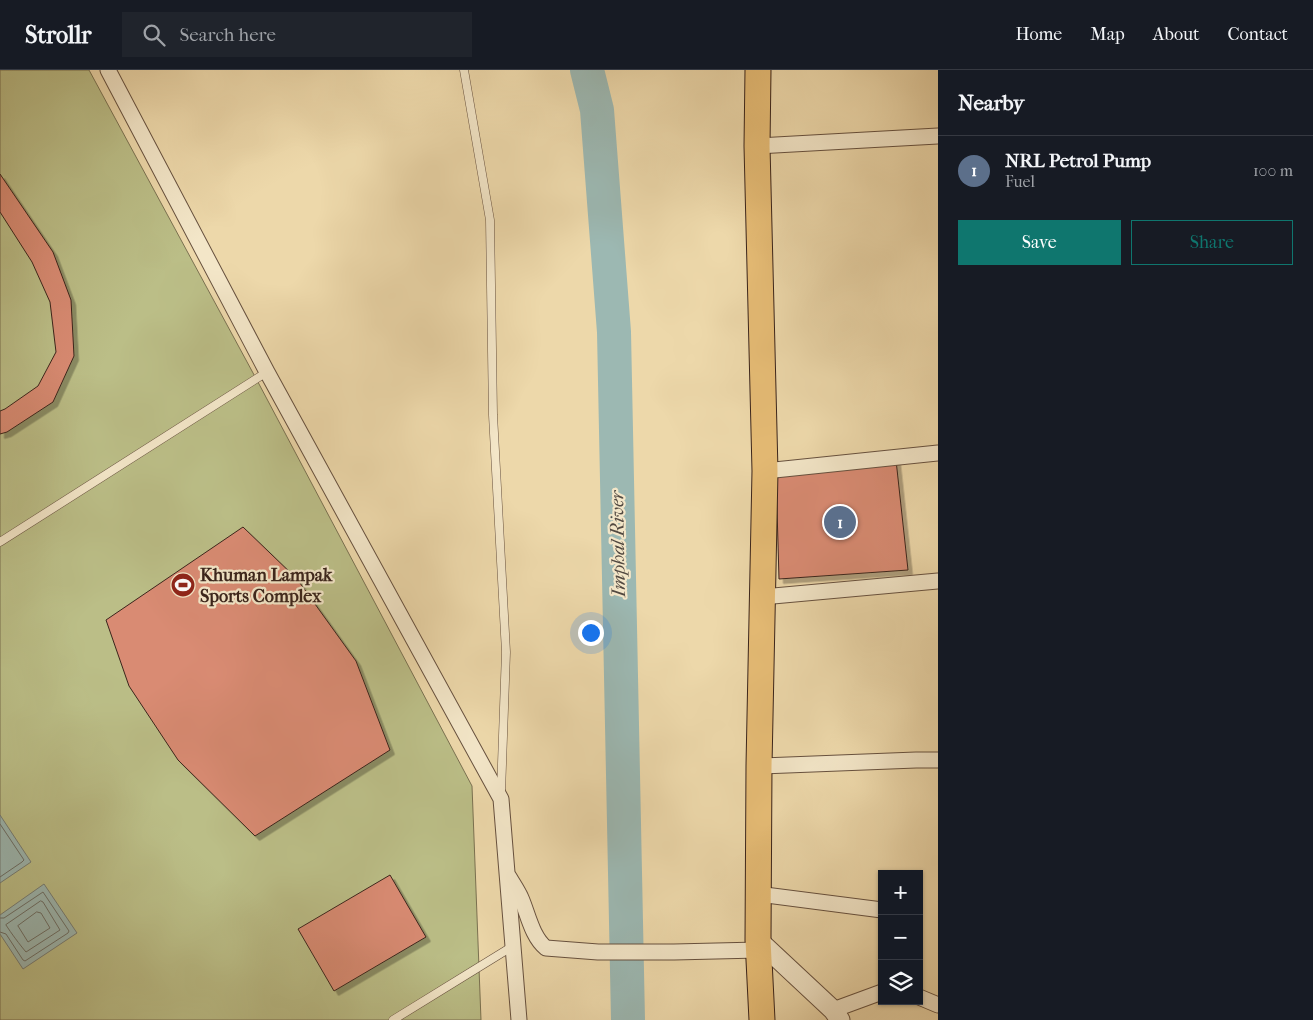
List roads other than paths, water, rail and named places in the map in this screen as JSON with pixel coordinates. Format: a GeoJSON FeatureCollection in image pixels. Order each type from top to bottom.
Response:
{"type":"FeatureCollection","features":[{"type":"Feature","properties":{"kind":"highway"},"geometry":{"type":"LineString","coordinates":[[758,70],[765,471],[758,894],[758,945],[762,1020]]}},
{"type":"Feature","properties":{"kind":"street"},"geometry":{"type":"LineString","coordinates":[[108,70],[267,372],[501,799],[519,1020]]}},
{"type":"Feature","properties":{"kind":"street"},"geometry":{"type":"LineString","coordinates":[[758,146],[938,136]]}},
{"type":"Feature","properties":{"kind":"street"},"geometry":{"type":"LineString","coordinates":[[765,471],[938,453]]}},
{"type":"Feature","properties":{"kind":"street"},"geometry":{"type":"LineString","coordinates":[[762,598],[938,581]]}},
{"type":"Feature","properties":{"kind":"street"},"geometry":{"type":"LineString","coordinates":[[759,766],[938,760]]}},
{"type":"Feature","properties":{"kind":"street"},"geometry":{"type":"LineString","coordinates":[[507,874],[518,892],[534,932],[546,948],[598,952],[674,952],[758,945],[836,1015],[878,994]]}},
{"type":"Feature","properties":{"kind":"street"},"geometry":{"type":"LineString","coordinates":[[758,894],[878,909]]}},
{"type":"Feature","properties":{"kind":"street"},"geometry":{"type":"LineString","coordinates":[[923,999],[938,1005]]}},
{"type":"Feature","properties":{"kind":"lane"},"geometry":{"type":"LineString","coordinates":[[464,70],[490,220],[493,416],[506,652],[501,799]]}},
{"type":"Feature","properties":{"kind":"lane"},"geometry":{"type":"LineString","coordinates":[[0,542],[267,372]]}},
{"type":"Feature","properties":{"kind":"lane"},"geometry":{"type":"LineString","coordinates":[[393,1020],[513,945]]}},
{"type":"Feature","properties":{"kind":"water"},"geometry":{"type":"Polygon","coordinates":[[[0,815],[31,862],[0,883],[0,815]]]}},
{"type":"Feature","properties":{"kind":"water"},"geometry":{"type":"Polygon","coordinates":[[[44,884],[77,933],[23,969],[0,934],[0,915],[44,884]]]}},
{"type":"Feature","properties":{"kind":"waterway","name":"Imphal River"},"geometry":{"type":"LineString","coordinates":[[587,70],[597,110],[614,332],[628,1020]]}},
{"type":"Feature","properties":{"kind":"place","name":"NRL Petrol Pump"},"geometry":{"type":"Point","coordinates":[840,522]}},
{"type":"Feature","properties":{"kind":"place","name":"Khuman Lampak Sports Complex"},"geometry":{"type":"Point","coordinates":[183,585]}}]}
